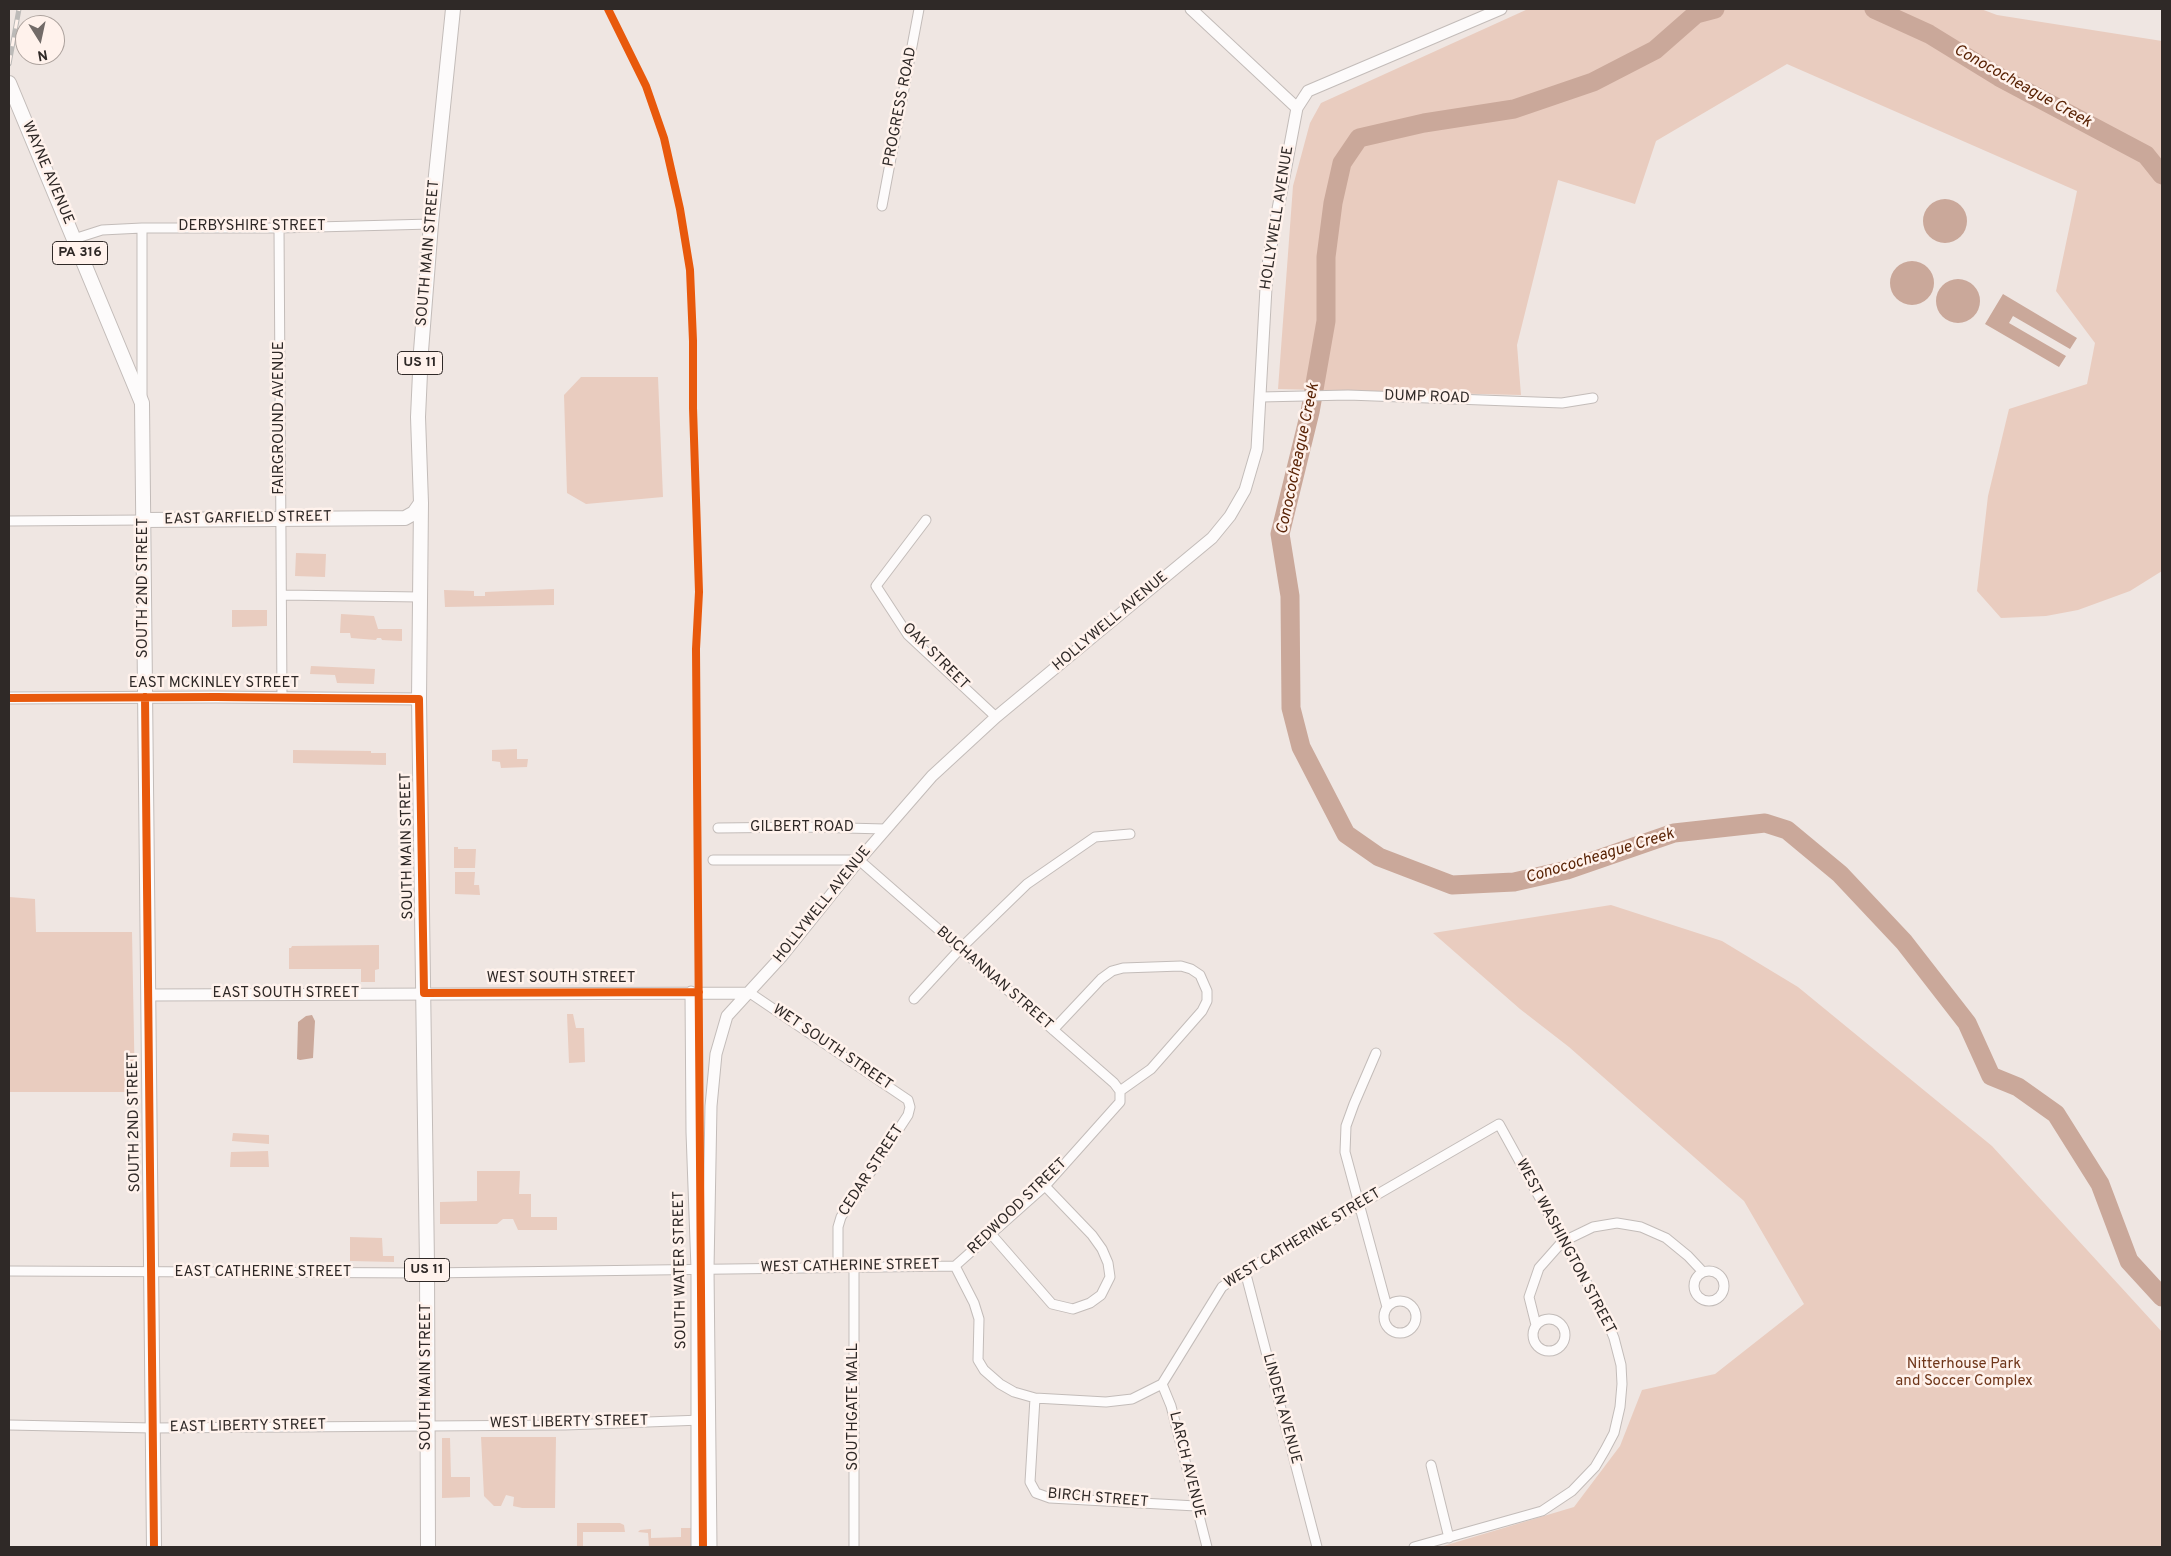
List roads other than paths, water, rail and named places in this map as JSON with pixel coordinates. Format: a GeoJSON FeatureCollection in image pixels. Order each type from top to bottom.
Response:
{"type":"FeatureCollection","features":[{"type":"Feature","properties":{"kind":"main road","name":"SOUTH MAIN STREET"},"geometry":{"type":"LineString","coordinates":[[428,1547],[427,1273],[419,699],[421,503],[418,417],[431,224],[453,9]]}},
{"type":"Feature","properties":{"kind":"main road","name":"WAYNE AVENUE"},"geometry":{"type":"LineString","coordinates":[[9,83],[142,403]]}},
{"type":"Feature","properties":{"kind":"main road","name":"SOUTH 2ND STREET"},"geometry":{"type":"LineString","coordinates":[[142,403],[154,1547]]}},
{"type":"Feature","properties":{"kind":"main road"},"geometry":{"type":"LineString","coordinates":[[405,518],[414,513],[421,503]]}},
{"type":"Feature","properties":{"kind":"main road"},"geometry":{"type":"LineString","coordinates":[[405,518],[415,523],[421,530]]}},
{"type":"Feature","properties":{"kind":"main road","name":"EAST GARFIELD STREET"},"geometry":{"type":"LineString","coordinates":[[144,520],[405,518]]}},
{"type":"Feature","properties":{"kind":"street","name":"PROGRESS ROAD"},"geometry":{"type":"LineString","coordinates":[[882,206],[919,9]]}},
{"type":"Feature","properties":{"kind":"street"},"geometry":{"type":"LineString","coordinates":[[1191,9],[1298,108]]}},
{"type":"Feature","properties":{"kind":"street","name":"HOLLYWELL AVENUE"},"geometry":{"type":"LineString","coordinates":[[702,1269],[711,1106],[716,1054],[727,1016],[750,993],[885,829],[932,776],[996,717],[1212,538],[1230,516],[1245,490],[1257,448],[1269,257],[1298,108],[1308,92],[1501,9]]}},
{"type":"Feature","properties":{"kind":"street","name":"DERBYSHIRE STREET"},"geometry":{"type":"LineString","coordinates":[[74,239],[102,230],[142,228],[279,228],[431,224]]}},
{"type":"Feature","properties":{"kind":"street","name":"SOUTH 2ND STREET"},"geometry":{"type":"LineString","coordinates":[[142,228],[142,403]]}},
{"type":"Feature","properties":{"kind":"street","name":"FAIRGROUND AVENUE"},"geometry":{"type":"LineString","coordinates":[[279,228],[282,698]]}},
{"type":"Feature","properties":{"kind":"street","name":"DUMP ROAD"},"geometry":{"type":"LineString","coordinates":[[1261,397],[1348,396],[1562,403],[1593,398]]}},
{"type":"Feature","properties":{"kind":"street","name":"EAST GARFIELD STREET"},"geometry":{"type":"LineString","coordinates":[[9,521],[144,520]]}},
{"type":"Feature","properties":{"kind":"street","name":"OAK STREET"},"geometry":{"type":"LineString","coordinates":[[926,520],[876,586],[908,635],[996,717]]}},
{"type":"Feature","properties":{"kind":"street"},"geometry":{"type":"LineString","coordinates":[[282,596],[420,597]]}},
{"type":"Feature","properties":{"kind":"street","name":"EAST MCKINLEY STREET"},"geometry":{"type":"LineString","coordinates":[[9,698],[419,699]]}},
{"type":"Feature","properties":{"kind":"street","name":"GILBERT ROAD"},"geometry":{"type":"LineString","coordinates":[[718,828],[807,827],[885,829]]}},
{"type":"Feature","properties":{"kind":"street"},"geometry":{"type":"LineString","coordinates":[[914,999],[960,949],[1027,884],[1096,837],[1130,834]]}},
{"type":"Feature","properties":{"kind":"street"},"geometry":{"type":"LineString","coordinates":[[713,860],[859,860]]}},
{"type":"Feature","properties":{"kind":"street","name":"BUCHANNAN STREET"},"geometry":{"type":"LineString","coordinates":[[859,860],[1114,1083],[1120,1091]]}},
{"type":"Feature","properties":{"kind":"street"},"geometry":{"type":"LineString","coordinates":[[1052,1030],[1112,970],[1181,966],[1191,968],[1200,975],[1207,991],[1207,1002],[1202,1011],[1151,1069],[1120,1091]]}},
{"type":"Feature","properties":{"kind":"street","name":"SOUTH WATER STREET"},"geometry":{"type":"LineString","coordinates":[[691,992],[692,1132],[710,1420],[711,1547]]}},
{"type":"Feature","properties":{"kind":"street","name":"EAST SOUTH STREET"},"geometry":{"type":"LineString","coordinates":[[148,994],[424,993]]}},
{"type":"Feature","properties":{"kind":"street","name":"WEST SOUTH STREET"},"geometry":{"type":"LineString","coordinates":[[424,993],[750,993]]}},
{"type":"Feature","properties":{"kind":"street","name":"WET SOUTH STREET"},"geometry":{"type":"LineString","coordinates":[[750,993],[908,1100],[910,1107]]}},
{"type":"Feature","properties":{"kind":"street"},"geometry":{"type":"LineString","coordinates":[[1376,1053],[1346,1126],[1345,1152],[1388,1307]]}},
{"type":"Feature","properties":{"kind":"street","name":"REDWOOD STREET"},"geometry":{"type":"LineString","coordinates":[[956,1266],[1045,1186],[1120,1102],[1120,1091]]}},
{"type":"Feature","properties":{"kind":"street","name":"CEDAR STREET"},"geometry":{"type":"LineString","coordinates":[[838,1267],[838,1227],[841,1217],[908,1115],[910,1107]]}},
{"type":"Feature","properties":{"kind":"street","name":"WEST CATHERINE STREET"},"geometry":{"type":"LineString","coordinates":[[427,1273],[956,1266],[974,1303],[979,1319],[978,1360],[984,1370],[1007,1388],[1035,1398],[1115,1401],[1132,1399],[1162,1384],[1222,1286],[1499,1124]]}},
{"type":"Feature","properties":{"kind":"street","name":"WEST WASHINGTON STREET"},"geometry":{"type":"LineString","coordinates":[[1414,1547],[1542,1511],[1572,1491],[1596,1467],[1614,1432],[1620,1407],[1621,1365],[1614,1338],[1604,1316],[1499,1124]]}},
{"type":"Feature","properties":{"kind":"street"},"geometry":{"type":"LineString","coordinates":[[991,1234],[1052,1304],[1073,1309],[1090,1303],[1101,1295],[1110,1277],[1108,1263],[1102,1250],[1092,1235],[1045,1186]]}},
{"type":"Feature","properties":{"kind":"street"},"geometry":{"type":"LineString","coordinates":[[1536,1325],[1529,1297],[1539,1268],[1562,1242],[1593,1227],[1617,1223],[1640,1227],[1666,1238],[1688,1256],[1703,1272]]}},
{"type":"Feature","properties":{"kind":"street","name":"SOUTHGATE MALL"},"geometry":{"type":"LineString","coordinates":[[854,1267],[854,1547]]}},
{"type":"Feature","properties":{"kind":"street","name":"SOUTH WATER STREET"},"geometry":{"type":"LineString","coordinates":[[697,1547],[696,1420],[702,1269]]}},
{"type":"Feature","properties":{"kind":"street","name":"EAST CATHERINE STREET"},"geometry":{"type":"LineString","coordinates":[[9,1270],[427,1273]]}},
{"type":"Feature","properties":{"kind":"street","name":"LINDEN AVENUE"},"geometry":{"type":"LineString","coordinates":[[1245,1271],[1317,1547]]}},
{"type":"Feature","properties":{"kind":"street","name":"LARCH AVENUE"},"geometry":{"type":"LineString","coordinates":[[1162,1384],[1171,1406],[1207,1547]]}},
{"type":"Feature","properties":{"kind":"street","name":"BIRCH STREET"},"geometry":{"type":"LineString","coordinates":[[1035,1398],[1030,1482],[1036,1493],[1050,1498],[1196,1506]]}},
{"type":"Feature","properties":{"kind":"street","name":"WEST LIBERTY STREET"},"geometry":{"type":"LineString","coordinates":[[428,1426],[710,1420]]}},
{"type":"Feature","properties":{"kind":"street","name":"EAST LIBERTY STREET"},"geometry":{"type":"LineString","coordinates":[[9,1425],[152,1428],[428,1426]]}},
{"type":"Feature","properties":{"kind":"street"},"geometry":{"type":"LineString","coordinates":[[1430,1465],[1449,1538]]}},
{"type":"Feature","properties":{"kind":"waterway","name":"Conococheague Creek"},"geometry":{"type":"LineString","coordinates":[[1715,9],[1696,14],[1655,50],[1593,82],[1514,109],[1424,123],[1359,138],[1342,163],[1333,203],[1326,257],[1326,321],[1310,412],[1280,534],[1290,596],[1291,708],[1301,747],[1346,834],[1379,857],[1452,885],[1514,882],[1567,870],[1674,833],[1765,823],[1787,830],[1840,874],[1904,942],[1967,1023],[1991,1076],[2018,1087],[2056,1114],[2100,1184],[2129,1261],[2162,1297]]}},
{"type":"Feature","properties":{"kind":"waterway","name":"Conococheague Creek"},"geometry":{"type":"LineString","coordinates":[[1874,9],[1929,34],[1999,77],[2146,155],[2162,175]]}},
{"type":"Feature","properties":{"kind":"railway"},"geometry":{"type":"LineString","coordinates":[[9,64],[19,9]]}},
{"type":"Feature","properties":{"kind":"park label","name":"Nitterhouse Park and Soccer Complex"},"geometry":{"type":"Point","coordinates":[1964,1374]}}]}
